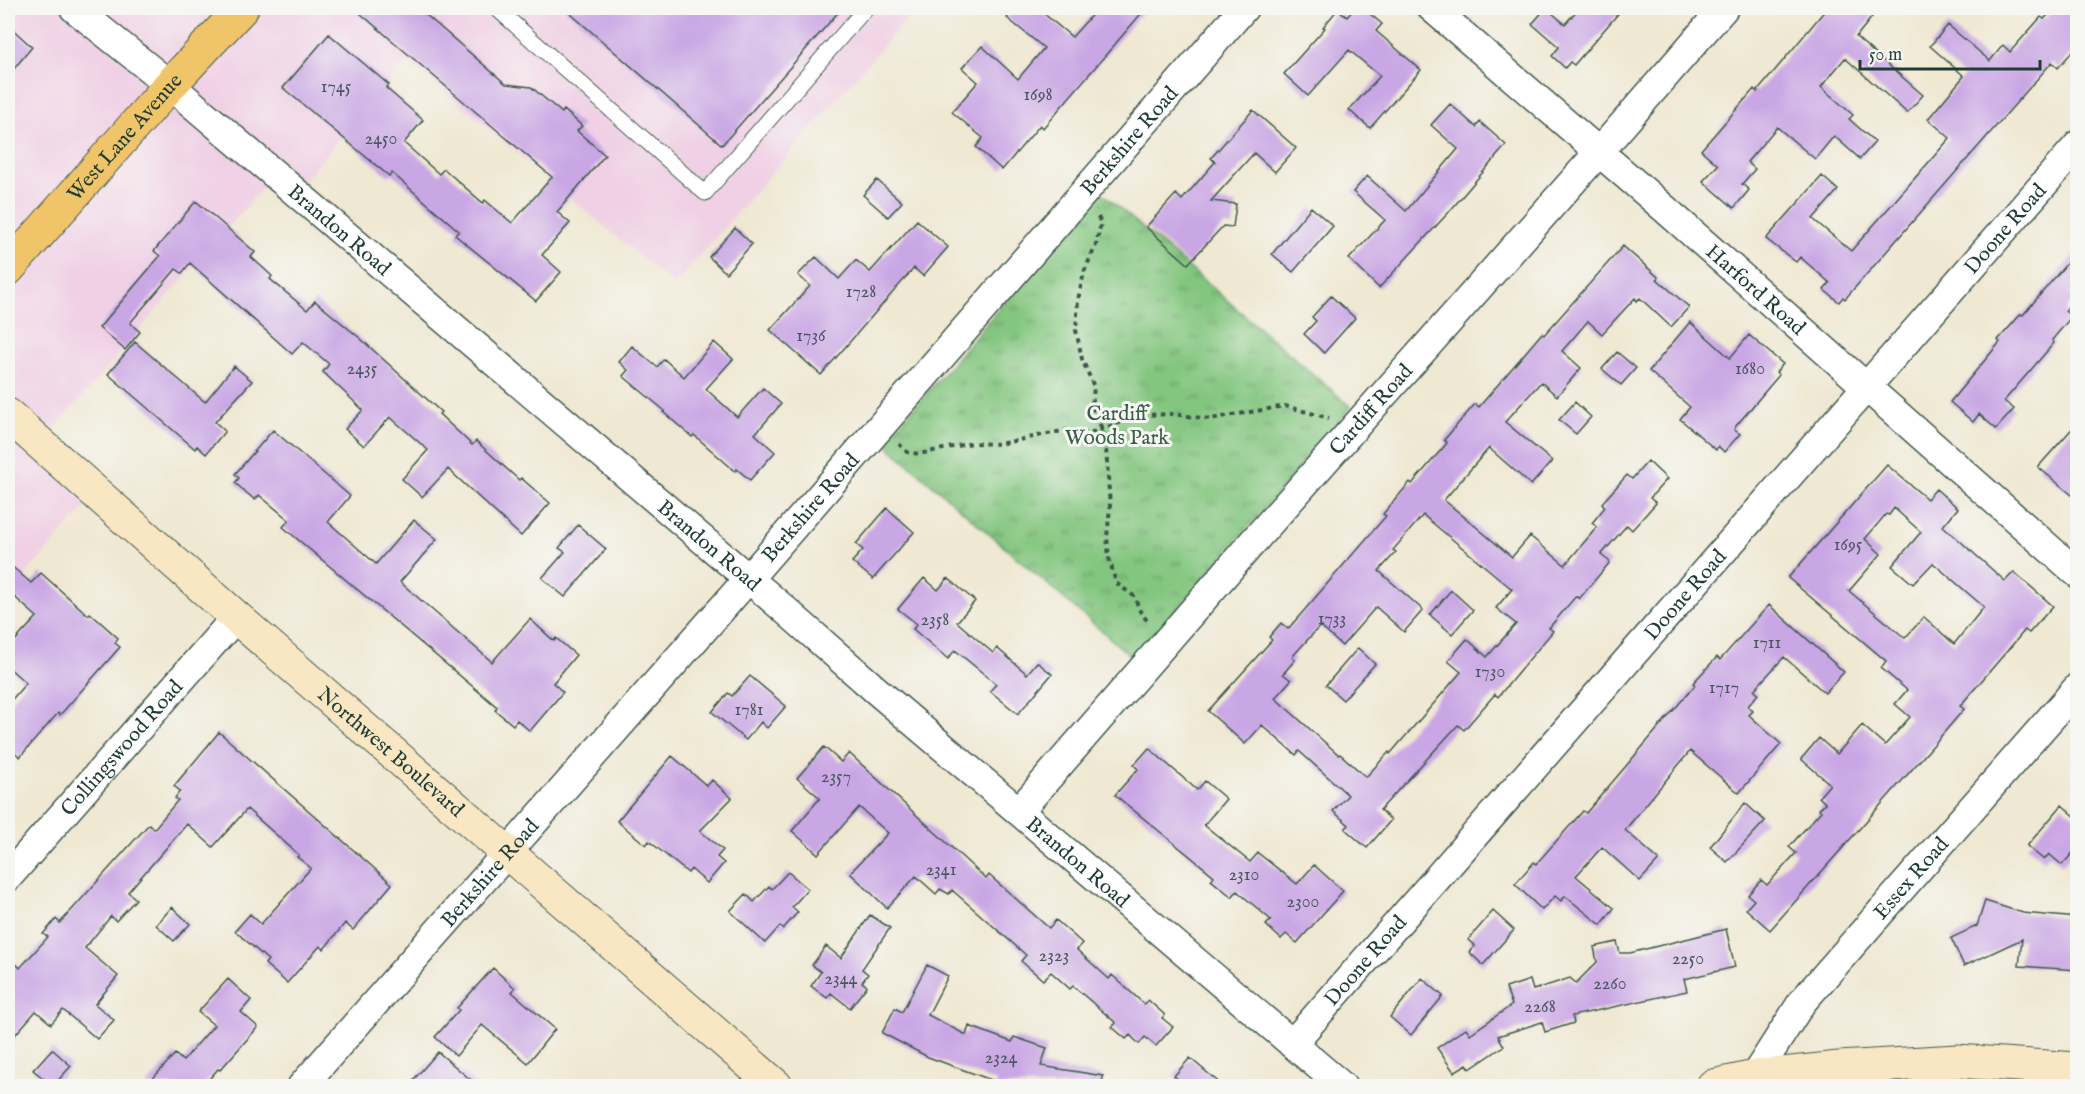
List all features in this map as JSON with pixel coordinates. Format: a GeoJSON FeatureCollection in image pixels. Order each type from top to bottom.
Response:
{"type":"FeatureCollection","features":[{"type":"Feature","properties":{"kind":"main road","name":"West Lane Avenue"},"geometry":{"type":"LineString","coordinates":[[8,269],[170,85],[242,8]]}},
{"type":"Feature","properties":{"kind":"main road","name":"Northwest Boulevard"},"geometry":{"type":"LineString","coordinates":[[8,415],[236,617],[776,1086]]}},
{"type":"Feature","properties":{"kind":"main road"},"geometry":{"type":"LineString","coordinates":[[1713,1086],[1754,1077],[1839,1068],[1957,1061],[2078,1070]]}},
{"type":"Feature","properties":{"kind":"street","name":"Brandon Road"},"geometry":{"type":"LineString","coordinates":[[74,8],[170,85],[1342,1086]]}},
{"type":"Feature","properties":{"kind":"street","name":"Berkshire Road"},"geometry":{"type":"LineString","coordinates":[[302,1086],[748,579],[1244,8]]}},
{"type":"Feature","properties":{"kind":"street","name":"Harford Road"},"geometry":{"type":"LineString","coordinates":[[1432,8],[2078,574]]}},
{"type":"Feature","properties":{"kind":"street","name":"Cardiff Road"},"geometry":{"type":"LineString","coordinates":[[1019,811],[1251,544],[1724,8]]}},
{"type":"Feature","properties":{"kind":"street","name":"Doone Road"},"geometry":{"type":"LineString","coordinates":[[1292,1044],[2078,145]]}},
{"type":"Feature","properties":{"kind":"street","name":"Collingswood Road"},"geometry":{"type":"LineString","coordinates":[[8,877],[236,617]]}},
{"type":"Feature","properties":{"kind":"street","name":"Essex Road"},"geometry":{"type":"LineString","coordinates":[[1754,1077],[1802,1002],[2078,687]]}},
{"type":"Feature","properties":{"kind":"lane"},"geometry":{"type":"LineString","coordinates":[[496,8],[705,193],[866,8]]}},
{"type":"Feature","properties":{"kind":"path"},"geometry":{"type":"LineString","coordinates":[[1096,213],[1101,224],[1096,245],[1084,272],[1078,300],[1076,330],[1082,359],[1094,387],[1092,406],[1102,429],[1106,448],[1110,507],[1107,537],[1109,558],[1116,583],[1134,596],[1149,624]]}},
{"type":"Feature","properties":{"kind":"path"},"geometry":{"type":"LineString","coordinates":[[896,441],[907,452],[920,454],[972,443],[999,444],[1067,429],[1094,432],[1141,415],[1172,414],[1210,419],[1285,406],[1330,418]]}},
{"type":"Feature","properties":{"kind":"shaded area"},"geometry":{"type":"Polygon","coordinates":[[[8,8],[916,8],[674,285],[408,61],[294,191],[274,174],[41,444],[97,494],[8,594],[8,8]]]}},
{"type":"Feature","properties":{"kind":"green space","name":"Cardiff Woods Park"},"geometry":{"type":"Polygon","coordinates":[[[1100,191],[1351,407],[1134,659],[884,443],[1100,191]]]}},
{"type":"Feature","properties":{"kind":"building"},"geometry":{"type":"Polygon","coordinates":[[[354,8],[418,8],[506,84],[531,87],[562,113],[564,110],[582,126],[577,131],[605,155],[557,212],[570,223],[542,255],[561,272],[536,301],[455,235],[459,231],[392,173],[389,176],[283,88],[329,34],[389,85],[386,88],[423,120],[404,143],[439,174],[444,169],[483,203],[485,200],[512,223],[552,177],[354,8]]]}},
{"type":"Feature","properties":{"kind":"building"},"geometry":{"type":"Polygon","coordinates":[[[564,8],[842,8],[722,145],[564,8]]]}},
{"type":"Feature","properties":{"kind":"building"},"geometry":{"type":"Polygon","coordinates":[[[1016,8],[1037,8],[1072,37],[1098,8],[1146,8],[1043,128],[1040,125],[1002,170],[976,147],[983,138],[952,112],[978,82],[962,68],[982,46],[1018,79],[1044,48],[1007,18],[1016,8]]]}},
{"type":"Feature","properties":{"kind":"building"},"geometry":{"type":"Polygon","coordinates":[[[1355,8],[1363,8],[1382,24],[1376,31],[1421,70],[1370,128],[1349,110],[1380,76],[1349,50],[1308,96],[1284,74],[1325,28],[1323,27],[1338,9],[1347,17],[1355,8]]]}},
{"type":"Feature","properties":{"kind":"building"},"geometry":{"type":"Polygon","coordinates":[[[1546,8],[1565,24],[1579,8],[1623,8],[1574,65],[1570,62],[1565,68],[1552,56],[1559,47],[1532,24],[1546,8]]]}},
{"type":"Feature","properties":{"kind":"building"},"geometry":{"type":"Polygon","coordinates":[[[1827,8],[1861,8],[1872,17],[1856,37],[1923,95],[1907,113],[1845,58],[1821,87],[1853,115],[1849,119],[1875,142],[1860,159],[1834,136],[1815,159],[1777,127],[1747,162],[1755,169],[1742,184],[1749,190],[1734,208],[1703,181],[1718,165],[1701,150],[1754,89],[1757,92],[1827,8]]]}},
{"type":"Feature","properties":{"kind":"building"},"geometry":{"type":"Polygon","coordinates":[[[2055,8],[2066,8],[2078,17],[2078,45],[2058,68],[2052,62],[1845,299],[1843,297],[1839,302],[1824,290],[1830,283],[1800,257],[1796,262],[1766,239],[1822,176],[1838,190],[1813,219],[1851,251],[1950,138],[1928,119],[1964,76],[1930,46],[1948,25],[1990,61],[2003,45],[2010,52],[2041,17],[2044,19],[2055,8]]]}},
{"type":"Feature","properties":{"kind":"building"},"geometry":{"type":"Polygon","coordinates":[[[8,25],[32,47],[8,76],[8,25]]]}},
{"type":"Feature","properties":{"kind":"building"},"geometry":{"type":"Polygon","coordinates":[[[1450,104],[1476,127],[1480,122],[1506,145],[1449,212],[1379,288],[1349,259],[1385,220],[1353,192],[1367,176],[1406,211],[1458,149],[1431,125],[1450,104]]]}},
{"type":"Feature","properties":{"kind":"building"},"geometry":{"type":"Polygon","coordinates":[[[1253,110],[1296,148],[1275,172],[1254,153],[1211,201],[1236,204],[1233,227],[1223,226],[1188,264],[1146,227],[1176,194],[1182,200],[1215,162],[1211,158],[1253,110]]]}},
{"type":"Feature","properties":{"kind":"building"},"geometry":{"type":"Polygon","coordinates":[[[877,180],[902,202],[888,217],[863,195],[877,180]]]}},
{"type":"Feature","properties":{"kind":"building"},"geometry":{"type":"Polygon","coordinates":[[[196,201],[255,252],[251,257],[272,276],[270,279],[307,310],[315,301],[361,339],[441,412],[439,414],[472,445],[476,441],[519,480],[521,478],[550,503],[521,536],[448,469],[422,497],[402,479],[428,450],[390,417],[364,446],[345,429],[363,410],[323,372],[329,364],[303,342],[292,354],[190,263],[182,273],[176,269],[130,323],[140,332],[125,350],[99,328],[160,256],[154,251],[196,201]]]}},
{"type":"Feature","properties":{"kind":"building"},"geometry":{"type":"Polygon","coordinates":[[[1311,207],[1333,226],[1293,272],[1272,254],[1311,207]]]}},
{"type":"Feature","properties":{"kind":"building"},"geometry":{"type":"Polygon","coordinates":[[[917,220],[948,247],[923,276],[914,268],[821,375],[770,330],[810,286],[798,275],[816,257],[839,279],[856,260],[870,272],[917,220]]]}},
{"type":"Feature","properties":{"kind":"building"},"geometry":{"type":"Polygon","coordinates":[[[735,228],[752,244],[726,273],[709,257],[735,228]]]}},
{"type":"Feature","properties":{"kind":"building"},"geometry":{"type":"Polygon","coordinates":[[[1623,246],[1689,307],[1671,327],[1640,298],[1637,301],[1635,298],[1602,334],[1588,321],[1562,351],[1581,368],[1557,396],[1541,382],[1505,422],[1552,461],[1531,485],[1489,448],[1444,500],[1512,557],[1530,536],[1565,565],[1597,527],[1592,523],[1605,507],[1602,503],[1627,475],[1632,479],[1648,461],[1667,479],[1650,498],[1656,503],[1632,530],[1627,525],[1601,555],[1610,562],[1579,599],[1576,596],[1549,628],[1553,631],[1498,697],[1495,694],[1464,730],[1458,725],[1380,810],[1391,820],[1367,848],[1345,829],[1349,825],[1333,811],[1348,795],[1299,751],[1296,755],[1262,725],[1245,744],[1208,711],[1272,640],[1269,637],[1281,623],[1288,629],[1386,516],[1383,514],[1410,482],[1412,484],[1447,443],[1444,440],[1475,404],[1479,407],[1542,333],[1544,335],[1623,246]],[[1423,515],[1393,550],[1396,552],[1379,571],[1423,610],[1404,632],[1376,607],[1342,646],[1320,626],[1292,657],[1295,660],[1283,674],[1291,680],[1275,698],[1366,777],[1389,752],[1390,754],[1461,672],[1448,661],[1467,639],[1487,657],[1516,624],[1496,608],[1512,589],[1423,515]]]}},
{"type":"Feature","properties":{"kind":"building"},"geometry":{"type":"Polygon","coordinates":[[[2078,250],[2078,284],[2070,294],[2075,298],[2065,311],[2072,316],[2052,340],[2054,343],[2004,401],[2014,409],[1996,429],[1979,414],[1973,422],[1950,402],[2000,342],[1998,340],[2021,314],[2023,315],[2078,250]]]}},
{"type":"Feature","properties":{"kind":"building"},"geometry":{"type":"Polygon","coordinates":[[[1331,296],[1355,318],[1324,353],[1304,334],[1316,321],[1312,317],[1331,296]]]}},
{"type":"Feature","properties":{"kind":"building"},"geometry":{"type":"Polygon","coordinates":[[[1690,322],[1730,358],[1749,335],[1783,364],[1776,372],[1779,375],[1736,426],[1734,430],[1740,434],[1724,452],[1718,446],[1716,450],[1680,419],[1690,407],[1649,371],[1690,322]]]}},
{"type":"Feature","properties":{"kind":"building"},"geometry":{"type":"Polygon","coordinates":[[[135,342],[205,402],[234,366],[252,381],[215,422],[225,431],[206,454],[197,446],[195,449],[108,374],[135,342]]]}},
{"type":"Feature","properties":{"kind":"building"},"geometry":{"type":"Polygon","coordinates":[[[714,342],[733,359],[706,389],[737,417],[763,388],[781,404],[755,434],[775,452],[750,480],[737,469],[735,471],[694,435],[692,437],[623,376],[628,370],[619,362],[632,346],[657,367],[664,359],[684,377],[714,342]]]}},
{"type":"Feature","properties":{"kind":"building"},"geometry":{"type":"Polygon","coordinates":[[[1617,352],[1636,368],[1621,385],[1602,369],[1617,352]]]}},
{"type":"Feature","properties":{"kind":"building"},"geometry":{"type":"Polygon","coordinates":[[[1575,402],[1591,417],[1576,434],[1559,420],[1575,402]]]}},
{"type":"Feature","properties":{"kind":"building"},"geometry":{"type":"Polygon","coordinates":[[[2078,422],[2078,500],[2038,467],[2078,422]]]}},
{"type":"Feature","properties":{"kind":"building"},"geometry":{"type":"Polygon","coordinates":[[[273,430],[350,496],[328,522],[376,564],[414,520],[437,539],[400,582],[492,662],[530,619],[554,641],[556,638],[576,655],[553,683],[563,692],[530,731],[517,720],[513,725],[495,710],[497,707],[283,527],[289,520],[259,495],[255,500],[235,483],[239,478],[235,474],[273,430]]]}},
{"type":"Feature","properties":{"kind":"building"},"geometry":{"type":"Polygon","coordinates":[[[1887,465],[1927,499],[1936,489],[1958,508],[1943,526],[2005,581],[2014,572],[2053,606],[2029,633],[2025,630],[1960,706],[1964,709],[1930,749],[1770,930],[1746,909],[1754,900],[1748,895],[1761,880],[1767,885],[1796,853],[1789,847],[1821,811],[1819,809],[1825,803],[1819,797],[1830,784],[1801,759],[1819,738],[1837,754],[1862,725],[1885,745],[1910,717],[1895,704],[1907,690],[1881,668],[1886,661],[1788,578],[1887,465]],[[1894,508],[1889,515],[1886,514],[1865,539],[1881,554],[1849,591],[1905,638],[1924,617],[1954,644],[1984,607],[1933,563],[1913,584],[1892,566],[1921,532],[1894,508]]]}},
{"type":"Feature","properties":{"kind":"building"},"geometry":{"type":"Polygon","coordinates":[[[887,508],[914,532],[873,579],[852,562],[863,550],[856,544],[887,508]]]}},
{"type":"Feature","properties":{"kind":"building"},"geometry":{"type":"Polygon","coordinates":[[[578,525],[606,549],[565,597],[542,578],[565,552],[559,548],[578,525]]]}},
{"type":"Feature","properties":{"kind":"building"},"geometry":{"type":"Polygon","coordinates":[[[8,563],[31,583],[41,573],[118,638],[115,643],[120,647],[20,757],[8,746],[8,704],[26,683],[8,667],[8,648],[37,617],[8,591],[8,563]]]}},
{"type":"Feature","properties":{"kind":"building"},"geometry":{"type":"Polygon","coordinates":[[[924,578],[938,590],[948,578],[975,601],[957,622],[993,653],[997,648],[1027,674],[1037,662],[1052,674],[1018,714],[990,691],[996,684],[955,650],[948,659],[913,629],[917,624],[898,609],[924,578]]]}},
{"type":"Feature","properties":{"kind":"building"},"geometry":{"type":"Polygon","coordinates":[[[1451,590],[1473,610],[1452,634],[1430,615],[1451,590]]]}},
{"type":"Feature","properties":{"kind":"building"},"geometry":{"type":"Polygon","coordinates":[[[1769,605],[1844,672],[1825,693],[1784,657],[1754,690],[1758,694],[1748,706],[1753,711],[1749,715],[1781,744],[1739,793],[1690,751],[1625,830],[1659,860],[1640,881],[1602,847],[1576,876],[1614,908],[1601,925],[1565,896],[1561,901],[1555,896],[1542,910],[1515,884],[1583,811],[1586,813],[1695,685],[1693,683],[1717,657],[1720,660],[1769,605]]]}},
{"type":"Feature","properties":{"kind":"building"},"geometry":{"type":"Polygon","coordinates":[[[1358,648],[1375,664],[1343,700],[1326,685],[1358,648]]]}},
{"type":"Feature","properties":{"kind":"building"},"geometry":{"type":"Polygon","coordinates":[[[750,676],[786,706],[767,728],[761,722],[746,740],[712,712],[728,693],[732,696],[750,676]]]}},
{"type":"Feature","properties":{"kind":"building"},"geometry":{"type":"Polygon","coordinates":[[[219,732],[392,884],[353,930],[345,923],[324,949],[320,946],[287,983],[265,964],[268,960],[235,931],[250,914],[261,924],[311,868],[247,809],[213,847],[187,824],[128,892],[136,899],[116,921],[111,916],[85,948],[118,976],[95,1004],[114,1020],[97,1039],[63,1010],[51,1024],[36,1011],[8,1043],[8,975],[16,964],[20,968],[48,937],[43,934],[56,919],[60,923],[149,824],[154,829],[178,800],[175,798],[180,791],[174,786],[219,732]]]}},
{"type":"Feature","properties":{"kind":"building"},"geometry":{"type":"Polygon","coordinates":[[[824,747],[841,762],[849,753],[986,879],[989,875],[1049,928],[1056,920],[1082,943],[1077,950],[1109,979],[1112,975],[1144,1004],[1148,1000],[1165,1015],[1162,1018],[1173,1027],[1156,1046],[1145,1037],[1139,1044],[1130,1035],[1126,1039],[1112,1027],[1116,1023],[1073,986],[1070,989],[1051,972],[1043,980],[1021,961],[1026,955],[952,890],[949,894],[940,889],[936,894],[916,876],[887,908],[850,873],[888,833],[859,807],[818,854],[792,831],[820,798],[797,778],[824,747]]]}},
{"type":"Feature","properties":{"kind":"building"},"geometry":{"type":"Polygon","coordinates":[[[1149,748],[1197,790],[1205,781],[1226,799],[1204,825],[1250,862],[1258,853],[1297,884],[1314,865],[1343,891],[1297,943],[1286,934],[1281,939],[1266,925],[1271,920],[1237,891],[1232,897],[1211,880],[1214,876],[1115,795],[1138,769],[1134,765],[1149,748]]]}},
{"type":"Feature","properties":{"kind":"building"},"geometry":{"type":"Polygon","coordinates":[[[672,756],[707,786],[712,780],[732,798],[700,831],[723,850],[717,857],[724,863],[707,883],[691,869],[688,873],[649,841],[646,845],[617,821],[672,756]]]}},
{"type":"Feature","properties":{"kind":"building"},"geometry":{"type":"Polygon","coordinates":[[[1745,803],[1765,821],[1727,862],[1710,847],[1745,803]]]}},
{"type":"Feature","properties":{"kind":"building"},"geometry":{"type":"Polygon","coordinates":[[[2062,805],[2078,819],[2078,847],[2062,865],[2049,854],[2044,860],[2027,846],[2062,805]]]}},
{"type":"Feature","properties":{"kind":"building"},"geometry":{"type":"Polygon","coordinates":[[[788,872],[808,889],[792,907],[798,912],[783,929],[780,926],[765,943],[730,911],[746,894],[754,902],[769,886],[772,889],[788,872]]]}},
{"type":"Feature","properties":{"kind":"building"},"geometry":{"type":"Polygon","coordinates":[[[1985,901],[2023,913],[2078,918],[2078,970],[2019,966],[2022,939],[1964,966],[1951,938],[1977,926],[1985,901]]]}},
{"type":"Feature","properties":{"kind":"building"},"geometry":{"type":"Polygon","coordinates":[[[172,907],[190,924],[174,941],[156,925],[172,907]]]}},
{"type":"Feature","properties":{"kind":"building"},"geometry":{"type":"Polygon","coordinates":[[[1493,911],[1514,930],[1483,965],[1469,952],[1475,946],[1468,940],[1493,911]]]}},
{"type":"Feature","properties":{"kind":"building"},"geometry":{"type":"Polygon","coordinates":[[[870,915],[890,928],[862,969],[868,974],[862,982],[867,986],[850,1008],[831,993],[827,998],[811,986],[821,972],[812,965],[826,946],[841,958],[870,915]]]}},
{"type":"Feature","properties":{"kind":"building"},"geometry":{"type":"Polygon","coordinates":[[[1726,929],[1735,967],[1684,979],[1687,991],[1572,1016],[1574,1023],[1545,1032],[1542,1022],[1498,1036],[1504,1046],[1470,1069],[1467,1064],[1454,1072],[1437,1048],[1466,1028],[1470,1034],[1512,1005],[1506,988],[1530,980],[1533,990],[1570,978],[1576,983],[1597,962],[1594,947],[1617,942],[1620,953],[1630,953],[1726,929]]]}},
{"type":"Feature","properties":{"kind":"building"},"geometry":{"type":"Polygon","coordinates":[[[927,965],[948,976],[928,1015],[966,1035],[969,1026],[1012,1042],[1014,1037],[1047,1048],[1041,1066],[1103,1076],[1102,1086],[996,1086],[997,1082],[928,1057],[882,1033],[895,1008],[902,1012],[927,965]]]}},
{"type":"Feature","properties":{"kind":"building"},"geometry":{"type":"Polygon","coordinates":[[[493,968],[515,988],[512,992],[555,1029],[528,1063],[482,1025],[456,1056],[435,1037],[459,1010],[457,1008],[493,968]]]}},
{"type":"Feature","properties":{"kind":"building"},"geometry":{"type":"Polygon","coordinates":[[[1422,978],[1443,996],[1411,1035],[1390,1017],[1422,978]]]}},
{"type":"Feature","properties":{"kind":"building"},"geometry":{"type":"Polygon","coordinates":[[[228,979],[251,1000],[241,1012],[258,1027],[203,1086],[146,1086],[175,1054],[183,1061],[214,1025],[198,1012],[228,979]]]}},
{"type":"Feature","properties":{"kind":"building"},"geometry":{"type":"Polygon","coordinates":[[[52,1049],[71,1066],[53,1086],[33,1070],[52,1049]]]}},
{"type":"Feature","properties":{"kind":"building"},"geometry":{"type":"Polygon","coordinates":[[[438,1052],[478,1086],[408,1086],[438,1052]]]}},
{"type":"Feature","properties":{"kind":"building"},"geometry":{"type":"Polygon","coordinates":[[[1190,1058],[1223,1086],[1186,1086],[1174,1076],[1190,1058]]]}}]}
